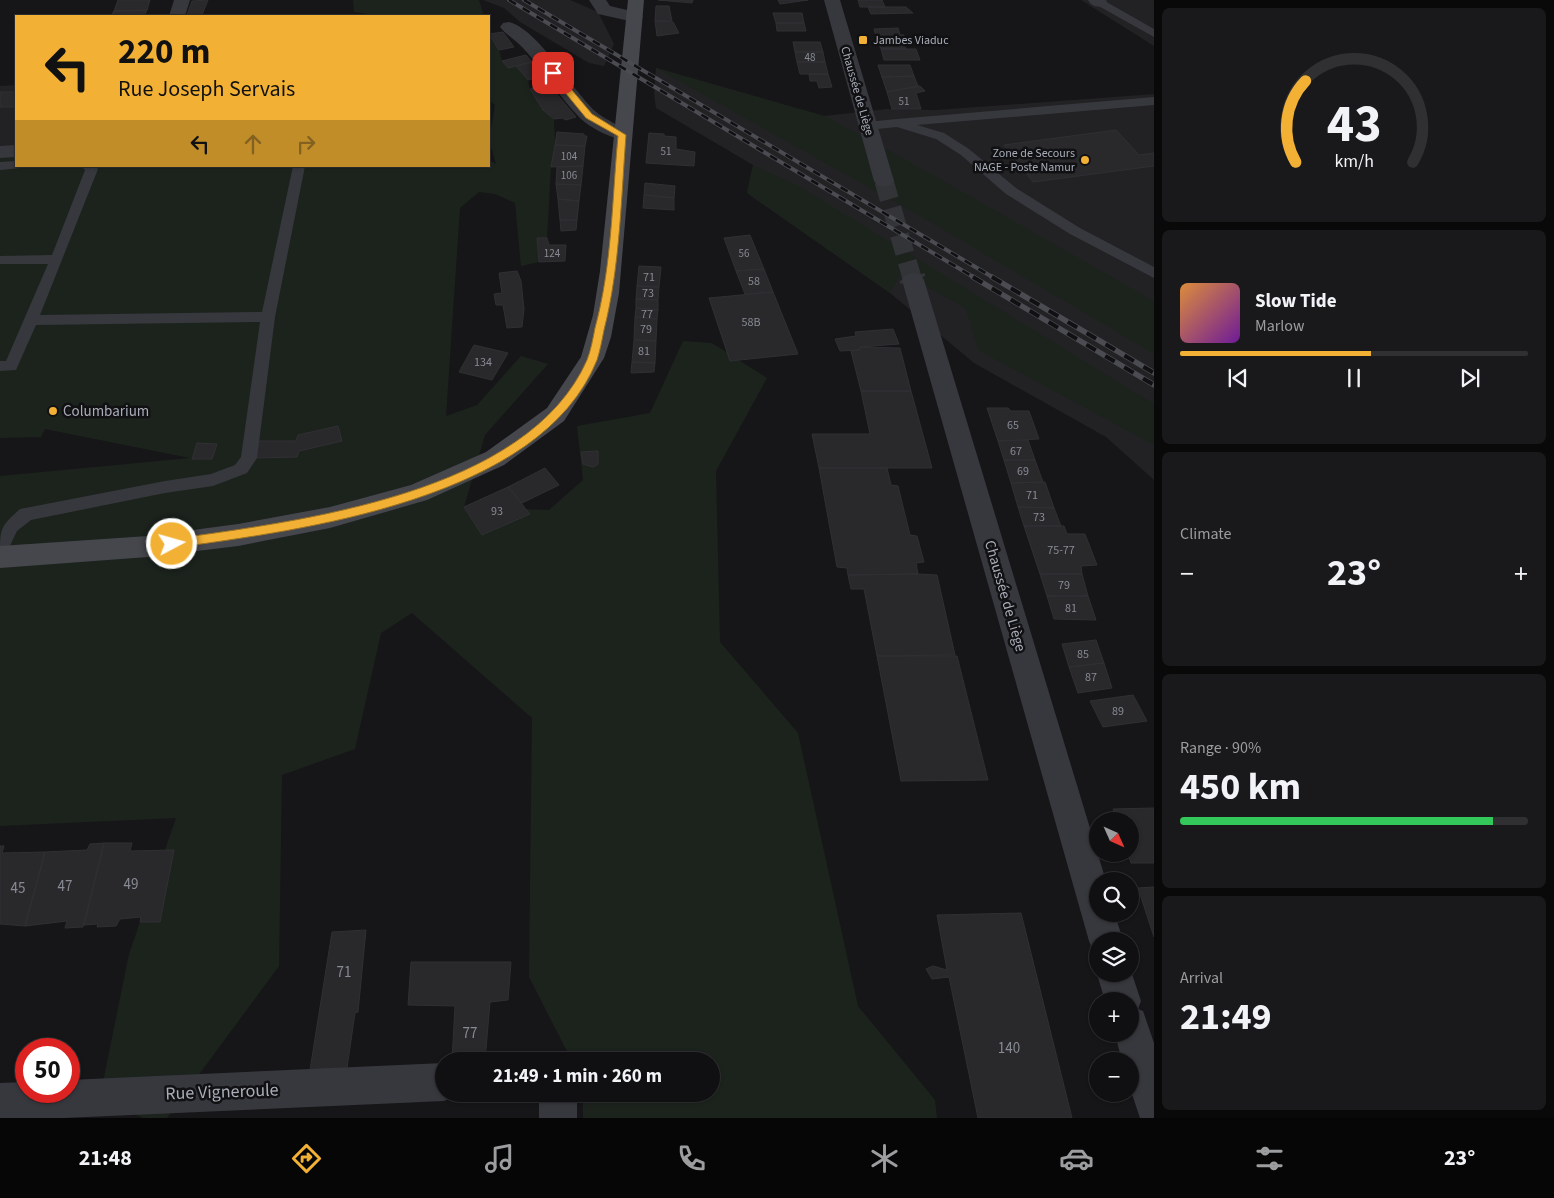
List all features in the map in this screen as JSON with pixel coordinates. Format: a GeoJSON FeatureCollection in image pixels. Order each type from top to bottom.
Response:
{"type":"FeatureCollection","features":[{"type":"Feature","properties":{"kind":"main road"},"geometry":{"type":"LineString","coordinates":[[0,557],[85,553],[207,540],[282,528],[396,501],[441,485],[487,464],[538,431],[570,399],[592,360],[608,296],[635,8]]}},
{"type":"Feature","properties":{"kind":"street"},"geometry":{"type":"LineString","coordinates":[[177,15],[182,0]]}},
{"type":"Feature","properties":{"kind":"street"},"geometry":{"type":"LineString","coordinates":[[597,0],[604,10],[635,8]]}},
{"type":"Feature","properties":{"kind":"street","name":"Chaussée de Liège"},"geometry":{"type":"LineString","coordinates":[[832,0],[884,181]]}},
{"type":"Feature","properties":{"kind":"street"},"geometry":{"type":"LineString","coordinates":[[509,27],[529,44],[589,116],[622,135]]}},
{"type":"Feature","properties":{"kind":"street"},"geometry":{"type":"LineString","coordinates":[[0,152],[15,151]]}},
{"type":"Feature","properties":{"kind":"street","name":"Chaussée de Liège"},"geometry":{"type":"LineString","coordinates":[[913,280],[1089,882]]}},
{"type":"Feature","properties":{"kind":"street"},"geometry":{"type":"LineString","coordinates":[[1135,1042],[1154,1106]]}},
{"type":"Feature","properties":{"kind":"street","name":"Rue Vigneroule"},"geometry":{"type":"LineString","coordinates":[[0,1102],[435,1082]]}},
{"type":"Feature","properties":{"kind":"street"},"geometry":{"type":"LineString","coordinates":[[558,1102],[558,1118]]}},
{"type":"Feature","properties":{"kind":"lane"},"geometry":{"type":"LineString","coordinates":[[1098,1],[1154,34]]}},
{"type":"Feature","properties":{"kind":"lane"},"geometry":{"type":"LineString","coordinates":[[867,126],[1154,101]]}},
{"type":"Feature","properties":{"kind":"lane"},"geometry":{"type":"LineString","coordinates":[[896,123],[940,136],[965,152],[1011,191],[1075,231],[1154,273]]}},
{"type":"Feature","properties":{"kind":"lane"},"geometry":{"type":"LineString","coordinates":[[0,166],[15,165]]}},
{"type":"Feature","properties":{"kind":"lane"},"geometry":{"type":"LineString","coordinates":[[0,366],[11,366],[57,259],[92,169],[89,167]]}},
{"type":"Feature","properties":{"kind":"lane"},"geometry":{"type":"LineString","coordinates":[[0,549],[10,527],[26,514],[165,487],[214,480],[241,470],[249,458],[268,317],[299,167]]}},
{"type":"Feature","properties":{"kind":"lane"},"geometry":{"type":"LineString","coordinates":[[0,260],[57,259]]}},
{"type":"Feature","properties":{"kind":"lane"},"geometry":{"type":"LineString","coordinates":[[31,320],[268,317]]}},
{"type":"Feature","properties":{"kind":"shaded area"},"geometry":{"type":"Polygon","coordinates":[[[353,0],[479,0],[484,15],[376,15],[354,12],[353,0]]]}},
{"type":"Feature","properties":{"kind":"shaded area"},"geometry":{"type":"Polygon","coordinates":[[[483,0],[570,0],[598,12],[614,44],[604,66],[589,63],[520,22],[504,8],[483,0]]]}},
{"type":"Feature","properties":{"kind":"shaded area"},"geometry":{"type":"Polygon","coordinates":[[[1081,0],[1154,0],[1154,46],[1081,0]]]}},
{"type":"Feature","properties":{"kind":"shaded area"},"geometry":{"type":"Polygon","coordinates":[[[490,35],[499,50],[502,61],[508,68],[516,66],[528,80],[530,89],[543,110],[554,119],[555,145],[551,167],[547,238],[537,239],[539,262],[521,266],[515,203],[495,194],[479,192],[460,208],[446,416],[477,405],[521,356],[548,364],[485,435],[464,507],[549,510],[583,480],[577,426],[650,413],[683,341],[712,343],[767,378],[716,471],[720,642],[798,733],[858,1006],[935,1100],[937,1118],[583,1118],[583,1102],[720,1102],[720,1052],[567,1052],[529,977],[532,718],[412,613],[381,633],[355,749],[282,775],[279,966],[167,1118],[143,1118],[100,1097],[129,954],[176,818],[0,826],[0,476],[190,458],[45,429],[41,437],[0,438],[0,155],[15,155],[15,167],[490,167],[490,161],[496,164],[490,143],[495,105],[490,101],[490,35]]]}},
{"type":"Feature","properties":{"kind":"shaded area"},"geometry":{"type":"Polygon","coordinates":[[[656,68],[824,116],[887,109],[936,110],[1154,94],[1154,480],[1106,437],[974,363],[890,293],[747,193],[753,165],[656,108],[654,94],[656,68]]]}},
{"type":"Feature","properties":{"kind":"shaded area"},"geometry":{"type":"Polygon","coordinates":[[[656,68],[824,116],[901,157],[1154,301],[1154,354],[932,223],[656,68]]]}},
{"type":"Feature","properties":{"kind":"shaded area"},"geometry":{"type":"Polygon","coordinates":[[[15,85],[15,148],[0,149],[0,86],[15,85]]]}},
{"type":"Feature","properties":{"kind":"shaded area"},"geometry":{"type":"Polygon","coordinates":[[[753,165],[799,186],[1154,404],[1154,445],[978,350],[966,309],[902,272],[890,293],[747,193],[753,165]]]}},
{"type":"Feature","properties":{"kind":"building"},"geometry":{"type":"Polygon","coordinates":[[[118,0],[150,0],[147,10],[114,11],[118,0]]]}},
{"type":"Feature","properties":{"kind":"building"},"geometry":{"type":"Polygon","coordinates":[[[208,0],[202,15],[187,15],[192,1],[208,0]]]}},
{"type":"Feature","properties":{"kind":"building"},"geometry":{"type":"Polygon","coordinates":[[[658,0],[693,0],[692,3],[658,0]]]}},
{"type":"Feature","properties":{"kind":"building"},"geometry":{"type":"Polygon","coordinates":[[[778,0],[808,0],[780,4],[778,0]]]}},
{"type":"Feature","properties":{"kind":"building"},"geometry":{"type":"Polygon","coordinates":[[[858,0],[882,0],[885,7],[860,7],[858,0]]]}},
{"type":"Feature","properties":{"kind":"building"},"geometry":{"type":"Polygon","coordinates":[[[656,6],[669,6],[672,21],[655,21],[656,6]]]}},
{"type":"Feature","properties":{"kind":"building"},"geometry":{"type":"Polygon","coordinates":[[[868,7],[906,7],[913,13],[871,14],[868,7]]]}},
{"type":"Feature","properties":{"kind":"building"},"geometry":{"type":"Polygon","coordinates":[[[147,10],[144,15],[112,15],[114,11],[147,10]]]}},
{"type":"Feature","properties":{"kind":"building"},"geometry":{"type":"Polygon","coordinates":[[[773,13],[802,13],[804,23],[776,23],[773,13]]]}},
{"type":"Feature","properties":{"kind":"building"},"geometry":{"type":"Polygon","coordinates":[[[655,21],[673,22],[679,33],[657,36],[655,21]]]}},
{"type":"Feature","properties":{"kind":"building"},"geometry":{"type":"Polygon","coordinates":[[[776,23],[804,23],[806,31],[777,31],[776,23]]]}},
{"type":"Feature","properties":{"kind":"building"},"geometry":{"type":"Polygon","coordinates":[[[898,28],[900,35],[904,35],[906,40],[877,40],[874,29],[898,28]]]}},
{"type":"Feature","properties":{"kind":"building"},"geometry":{"type":"Polygon","coordinates":[[[503,32],[514,47],[499,50],[490,34],[503,32]]]}},
{"type":"Feature","properties":{"kind":"building"},"geometry":{"type":"Polygon","coordinates":[[[877,40],[902,40],[906,49],[881,49],[877,40]]]}},
{"type":"Feature","properties":{"kind":"building"},"geometry":{"type":"Polygon","coordinates":[[[793,42],[820,42],[823,52],[795,52],[793,42]]]}},
{"type":"Feature","properties":{"kind":"building"},"geometry":{"type":"Polygon","coordinates":[[[881,49],[916,49],[920,60],[884,60],[881,49]]]}},
{"type":"Feature","properties":{"kind":"building"},"geometry":{"type":"Polygon","coordinates":[[[795,52],[823,52],[825,62],[797,62],[795,52]]]}},
{"type":"Feature","properties":{"kind":"building"},"geometry":{"type":"Polygon","coordinates":[[[526,55],[532,62],[508,68],[502,61],[526,55]]]}},
{"type":"Feature","properties":{"kind":"building"},"geometry":{"type":"Polygon","coordinates":[[[532,62],[544,76],[528,80],[516,66],[532,62]]]}},
{"type":"Feature","properties":{"kind":"building"},"geometry":{"type":"Polygon","coordinates":[[[797,62],[825,62],[828,74],[800,74],[797,62]]]}},
{"type":"Feature","properties":{"kind":"building"},"geometry":{"type":"Polygon","coordinates":[[[878,65],[910,65],[914,76],[882,77],[878,65]]]}},
{"type":"Feature","properties":{"kind":"building"},"geometry":{"type":"Polygon","coordinates":[[[809,74],[828,74],[832,87],[819,88],[817,81],[810,81],[809,74]]]}},
{"type":"Feature","properties":{"kind":"building"},"geometry":{"type":"Polygon","coordinates":[[[914,76],[918,86],[887,92],[882,77],[914,76]]]}},
{"type":"Feature","properties":{"kind":"building"},"geometry":{"type":"Polygon","coordinates":[[[550,86],[576,117],[566,120],[562,118],[554,119],[543,110],[530,89],[550,86]]]}},
{"type":"Feature","properties":{"kind":"building"},"geometry":{"type":"Polygon","coordinates":[[[920,86],[925,91],[916,93],[921,109],[892,109],[887,92],[920,86]]]}},
{"type":"Feature","properties":{"kind":"building"},"geometry":{"type":"Polygon","coordinates":[[[0,92],[15,92],[15,107],[0,107],[0,92]]]}},
{"type":"Feature","properties":{"kind":"building","name":"Zone de Secours NAGE - Poste Namur"},"geometry":{"type":"Polygon","coordinates":[[[1116,130],[1139,155],[1154,153],[1154,166],[1033,182],[1004,145],[1116,130]]]}},
{"type":"Feature","properties":{"kind":"building"},"geometry":{"type":"Polygon","coordinates":[[[557,132],[584,134],[584,136],[587,136],[585,146],[555,145],[557,132]]]}},
{"type":"Feature","properties":{"kind":"building"},"geometry":{"type":"Polygon","coordinates":[[[649,133],[676,137],[676,149],[695,152],[694,166],[646,163],[649,133]]]}},
{"type":"Feature","properties":{"kind":"building"},"geometry":{"type":"Polygon","coordinates":[[[555,145],[585,146],[583,166],[551,167],[555,145]]]}},
{"type":"Feature","properties":{"kind":"building"},"geometry":{"type":"Polygon","coordinates":[[[583,166],[581,185],[556,184],[557,167],[583,166]]]}},
{"type":"Feature","properties":{"kind":"building"},"geometry":{"type":"Polygon","coordinates":[[[645,183],[675,186],[674,198],[644,195],[645,183]]]}},
{"type":"Feature","properties":{"kind":"building"},"geometry":{"type":"Polygon","coordinates":[[[556,184],[581,185],[579,201],[558,199],[556,184]]]}},
{"type":"Feature","properties":{"kind":"building"},"geometry":{"type":"Polygon","coordinates":[[[644,195],[674,198],[674,210],[643,208],[644,195]]]}},
{"type":"Feature","properties":{"kind":"building"},"geometry":{"type":"Polygon","coordinates":[[[558,199],[579,201],[577,220],[560,220],[558,199]]]}},
{"type":"Feature","properties":{"kind":"building"},"geometry":{"type":"Polygon","coordinates":[[[560,220],[577,220],[576,230],[561,231],[560,220]]]}},
{"type":"Feature","properties":{"kind":"building"},"geometry":{"type":"Polygon","coordinates":[[[750,235],[764,269],[736,271],[724,238],[750,235]]]}},
{"type":"Feature","properties":{"kind":"building"},"geometry":{"type":"Polygon","coordinates":[[[537,238],[547,238],[549,245],[566,245],[565,261],[539,262],[537,238]]]}},
{"type":"Feature","properties":{"kind":"building"},"geometry":{"type":"Polygon","coordinates":[[[639,266],[661,267],[659,287],[637,286],[639,266]]]}},
{"type":"Feature","properties":{"kind":"building"},"geometry":{"type":"Polygon","coordinates":[[[764,269],[773,292],[745,294],[736,271],[764,269]]]}},
{"type":"Feature","properties":{"kind":"building"},"geometry":{"type":"Polygon","coordinates":[[[517,271],[521,281],[524,309],[522,327],[507,328],[503,305],[496,305],[494,294],[502,293],[499,273],[517,271]]]}},
{"type":"Feature","properties":{"kind":"building"},"geometry":{"type":"Polygon","coordinates":[[[637,286],[659,287],[658,300],[636,299],[637,286]]]}},
{"type":"Feature","properties":{"kind":"building"},"geometry":{"type":"Polygon","coordinates":[[[773,292],[798,354],[730,361],[709,298],[773,292]]]}},
{"type":"Feature","properties":{"kind":"building"},"geometry":{"type":"Polygon","coordinates":[[[636,299],[658,300],[658,310],[636,308],[636,299]]]}},
{"type":"Feature","properties":{"kind":"building"},"geometry":{"type":"Polygon","coordinates":[[[636,308],[658,310],[657,319],[635,317],[636,308]]]}},
{"type":"Feature","properties":{"kind":"building"},"geometry":{"type":"Polygon","coordinates":[[[635,317],[657,319],[656,341],[634,340],[635,317]]]}},
{"type":"Feature","properties":{"kind":"building"},"geometry":{"type":"Polygon","coordinates":[[[893,329],[899,344],[860,347],[859,350],[840,351],[835,339],[856,336],[855,332],[893,329]]]}},
{"type":"Feature","properties":{"kind":"building"},"geometry":{"type":"Polygon","coordinates":[[[634,340],[656,341],[655,363],[632,362],[634,340]]]}},
{"type":"Feature","properties":{"kind":"building"},"geometry":{"type":"Polygon","coordinates":[[[474,345],[508,353],[492,380],[459,372],[474,345]]]}},
{"type":"Feature","properties":{"kind":"building"},"geometry":{"type":"Polygon","coordinates":[[[860,347],[900,348],[911,391],[861,391],[851,351],[859,350],[860,347]]]}},
{"type":"Feature","properties":{"kind":"building"},"geometry":{"type":"Polygon","coordinates":[[[632,362],[655,363],[654,372],[631,373],[632,362]]]}},
{"type":"Feature","properties":{"kind":"building"},"geometry":{"type":"Polygon","coordinates":[[[861,391],[911,391],[932,468],[819,468],[812,434],[870,434],[861,391]]]}},
{"type":"Feature","properties":{"kind":"building"},"geometry":{"type":"Polygon","coordinates":[[[987,408],[1029,411],[1039,439],[998,441],[987,408]]]}},
{"type":"Feature","properties":{"kind":"building"},"geometry":{"type":"Polygon","coordinates":[[[338,426],[342,441],[299,451],[297,457],[255,458],[258,441],[296,441],[298,435],[338,426]]]}},
{"type":"Feature","properties":{"kind":"building"},"geometry":{"type":"Polygon","coordinates":[[[1028,440],[1035,460],[1004,460],[998,441],[1028,440]]]}},
{"type":"Feature","properties":{"kind":"building"},"geometry":{"type":"Polygon","coordinates":[[[197,443],[217,444],[212,459],[192,459],[197,443]]]}},
{"type":"Feature","properties":{"kind":"building"},"geometry":{"type":"Polygon","coordinates":[[[598,451],[598,464],[593,467],[583,464],[581,452],[598,451]]]}},
{"type":"Feature","properties":{"kind":"building"},"geometry":{"type":"Polygon","coordinates":[[[1004,460],[1035,460],[1043,482],[1011,483],[1004,460]]]}},
{"type":"Feature","properties":{"kind":"building"},"geometry":{"type":"Polygon","coordinates":[[[545,468],[559,485],[522,503],[508,487],[545,468]]]}},
{"type":"Feature","properties":{"kind":"building"},"geometry":{"type":"Polygon","coordinates":[[[819,468],[887,468],[891,485],[898,486],[910,535],[917,536],[924,562],[916,563],[918,574],[848,575],[847,568],[837,567],[819,468]]]}},
{"type":"Feature","properties":{"kind":"building"},"geometry":{"type":"Polygon","coordinates":[[[1045,482],[1054,508],[1018,507],[1011,483],[1045,482]]]}},
{"type":"Feature","properties":{"kind":"building"},"geometry":{"type":"Polygon","coordinates":[[[508,487],[530,514],[482,535],[464,507],[508,487]]]}},
{"type":"Feature","properties":{"kind":"building"},"geometry":{"type":"Polygon","coordinates":[[[1018,507],[1054,508],[1061,526],[1024,526],[1018,507]]]}},
{"type":"Feature","properties":{"kind":"building"},"geometry":{"type":"Polygon","coordinates":[[[1024,526],[1064,526],[1067,534],[1085,534],[1097,565],[1081,566],[1082,574],[1040,574],[1024,526]]]}},
{"type":"Feature","properties":{"kind":"building"},"geometry":{"type":"Polygon","coordinates":[[[1040,574],[1082,574],[1088,596],[1047,596],[1040,574]]]}},
{"type":"Feature","properties":{"kind":"building"},"geometry":{"type":"Polygon","coordinates":[[[848,575],[937,575],[955,655],[877,656],[864,589],[851,589],[848,575]]]}},
{"type":"Feature","properties":{"kind":"building"},"geometry":{"type":"Polygon","coordinates":[[[1047,596],[1088,596],[1096,620],[1054,619],[1047,596]]]}},
{"type":"Feature","properties":{"kind":"building"},"geometry":{"type":"Polygon","coordinates":[[[1096,640],[1104,663],[1069,667],[1062,644],[1096,640]]]}},
{"type":"Feature","properties":{"kind":"building"},"geometry":{"type":"Polygon","coordinates":[[[877,656],[957,656],[988,780],[901,781],[877,656]]]}},
{"type":"Feature","properties":{"kind":"building"},"geometry":{"type":"Polygon","coordinates":[[[1104,663],[1112,688],[1078,693],[1069,667],[1104,663]]]}},
{"type":"Feature","properties":{"kind":"building"},"geometry":{"type":"Polygon","coordinates":[[[1133,695],[1147,721],[1103,727],[1090,701],[1133,695]]]}},
{"type":"Feature","properties":{"kind":"building"},"geometry":{"type":"Polygon","coordinates":[[[1154,808],[1154,863],[1131,862],[1139,862],[1139,812],[1114,812],[1113,809],[1154,808]]]}},
{"type":"Feature","properties":{"kind":"building"},"geometry":{"type":"Polygon","coordinates":[[[104,843],[132,843],[130,851],[174,850],[160,922],[140,922],[141,917],[120,919],[116,926],[97,927],[98,924],[84,925],[104,843]]]}},
{"type":"Feature","properties":{"kind":"building"},"geometry":{"type":"Polygon","coordinates":[[[104,843],[83,927],[65,928],[67,921],[25,926],[45,852],[87,850],[90,844],[104,843]]]}},
{"type":"Feature","properties":{"kind":"building"},"geometry":{"type":"Polygon","coordinates":[[[0,846],[4,846],[2,853],[45,852],[25,926],[0,924],[0,846]]]}},
{"type":"Feature","properties":{"kind":"building"},"geometry":{"type":"Polygon","coordinates":[[[1154,887],[1154,937],[1139,891],[1139,888],[1154,887]]]}},
{"type":"Feature","properties":{"kind":"building"},"geometry":{"type":"Polygon","coordinates":[[[1021,913],[1072,1118],[978,1118],[949,977],[932,979],[926,969],[933,966],[947,970],[937,915],[1021,913]]]}},
{"type":"Feature","properties":{"kind":"building"},"geometry":{"type":"Polygon","coordinates":[[[366,930],[358,1012],[355,1013],[347,1068],[310,1070],[332,932],[366,930]]]}},
{"type":"Feature","properties":{"kind":"building"},"geometry":{"type":"Polygon","coordinates":[[[411,962],[511,962],[508,1000],[490,1002],[486,1052],[452,1052],[455,1006],[408,1005],[411,962]]]}},
{"type":"Feature","properties":{"kind":"tunnel"},"geometry":{"type":"LineString","coordinates":[[884,181],[912,278]]}},
{"type":"Feature","properties":{"kind":"railway"},"geometry":{"type":"LineString","coordinates":[[509,0],[975,278]]}},
{"type":"Feature","properties":{"kind":"railway"},"geometry":{"type":"LineString","coordinates":[[524,0],[994,278]]}},
{"type":"Feature","properties":{"kind":"railway"},"geometry":{"type":"LineString","coordinates":[[973,277],[1154,385]]}},
{"type":"Feature","properties":{"kind":"railway"},"geometry":{"type":"LineString","coordinates":[[992,277],[1154,373]]}},
{"type":"Feature","properties":{"kind":"place","name":"Jambes Viaduc"},"geometry":{"type":"Point","coordinates":[863,40]}},
{"type":"Feature","properties":{"kind":"place","name":"Zone de Secours NAGE - Poste Namur"},"geometry":{"type":"Point","coordinates":[1085,160]}},
{"type":"Feature","properties":{"kind":"place","name":"Columbarium"},"geometry":{"type":"Point","coordinates":[53,411]}},
{"type":"Feature","properties":{"kind":"route"},"geometry":{"type":"LineString","coordinates":[[172,544],[282,528],[396,501],[441,485],[487,464],[538,431],[570,399],[592,360],[608,296],[622,135],[589,116],[553,73]]}}]}
